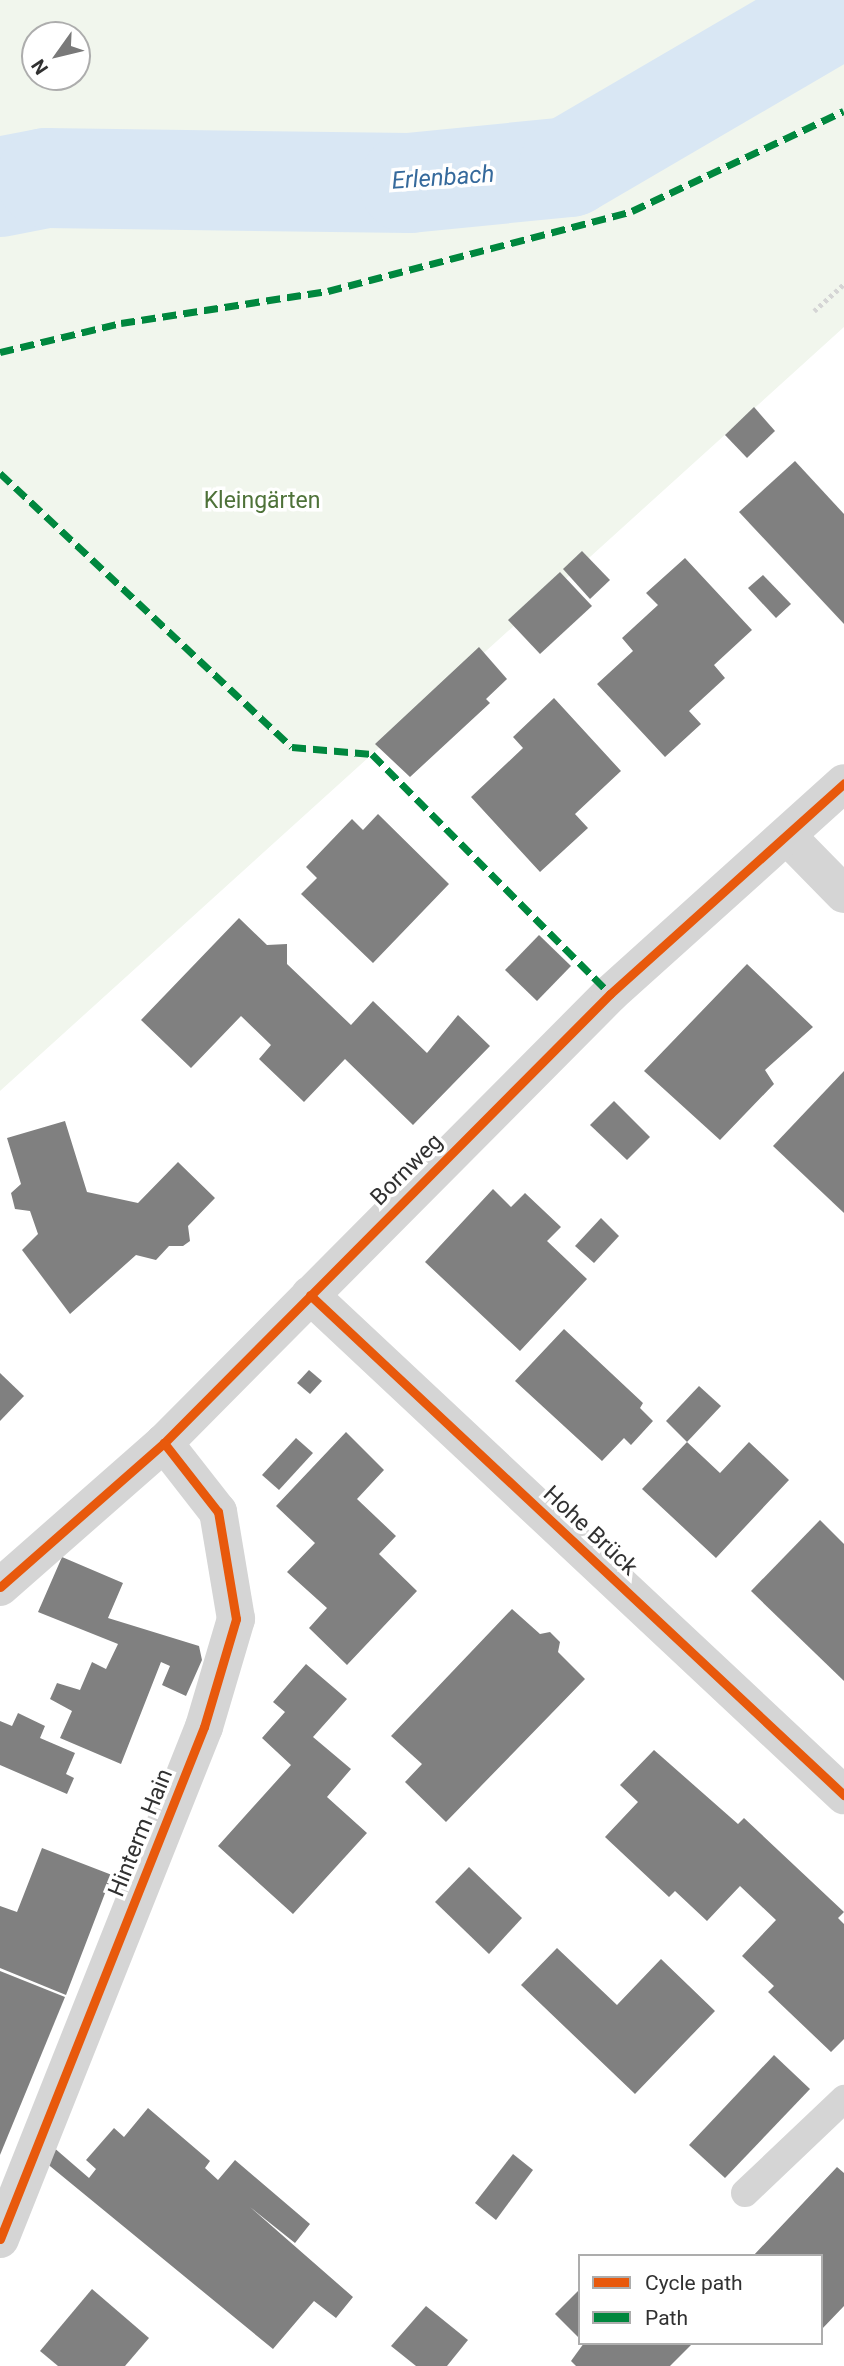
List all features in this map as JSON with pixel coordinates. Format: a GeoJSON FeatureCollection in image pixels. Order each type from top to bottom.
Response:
{"type":"FeatureCollection","features":[{"type":"Feature","properties":{"kind":"street","name":"Bornweg"},"geometry":{"type":"LineString","coordinates":[[0,1587],[164,1443],[610,994],[788,837],[844,783]]}},
{"type":"Feature","properties":{"kind":"street"},"geometry":{"type":"LineString","coordinates":[[788,837],[844,894]]}},
{"type":"Feature","properties":{"kind":"street","name":"Hohe Brück"},"geometry":{"type":"LineString","coordinates":[[310,1295],[844,1796]]}},
{"type":"Feature","properties":{"kind":"street","name":"Hinterm Hain"},"geometry":{"type":"LineString","coordinates":[[0,2239],[204,1727],[236,1619],[218,1513],[164,1443]]}},
{"type":"Feature","properties":{"kind":"lane"},"geometry":{"type":"LineString","coordinates":[[745,2193],[844,2099]]}},
{"type":"Feature","properties":{"kind":"path"},"geometry":{"type":"LineString","coordinates":[[814,311],[844,284]]}},
{"type":"Feature","properties":{"kind":"green space","name":"Kleingärten"},"geometry":{"type":"Polygon","coordinates":[[[0,0],[844,0],[844,327],[0,1091],[0,0]]]}},
{"type":"Feature","properties":{"kind":"building"},"geometry":{"type":"Polygon","coordinates":[[[754,407],[775,431],[747,458],[725,435],[754,407]]]}},
{"type":"Feature","properties":{"kind":"building"},"geometry":{"type":"Polygon","coordinates":[[[795,461],[844,514],[844,624],[739,512],[795,461]]]}},
{"type":"Feature","properties":{"kind":"building"},"geometry":{"type":"Polygon","coordinates":[[[582,551],[610,580],[590,599],[563,569],[582,551]]]}},
{"type":"Feature","properties":{"kind":"building"},"geometry":{"type":"Polygon","coordinates":[[[685,558],[752,630],[714,665],[725,678],[689,711],[701,724],[665,757],[597,684],[633,651],[622,638],[658,605],[646,593],[685,558]]]}},
{"type":"Feature","properties":{"kind":"building"},"geometry":{"type":"Polygon","coordinates":[[[560,572],[592,606],[540,654],[508,620],[560,572]]]}},
{"type":"Feature","properties":{"kind":"building"},"geometry":{"type":"Polygon","coordinates":[[[763,575],[791,604],[776,618],[748,588],[763,575]]]}},
{"type":"Feature","properties":{"kind":"building"},"geometry":{"type":"Polygon","coordinates":[[[479,647],[507,679],[486,699],[490,703],[410,777],[375,744],[479,647]]]}},
{"type":"Feature","properties":{"kind":"building"},"geometry":{"type":"Polygon","coordinates":[[[554,698],[621,771],[575,814],[588,828],[540,872],[471,797],[523,748],[513,737],[554,698]]]}},
{"type":"Feature","properties":{"kind":"building"},"geometry":{"type":"Polygon","coordinates":[[[378,814],[449,884],[373,963],[301,894],[317,878],[306,867],[352,819],[363,830],[378,814]]]}},
{"type":"Feature","properties":{"kind":"building"},"geometry":{"type":"Polygon","coordinates":[[[239,918],[267,945],[287,944],[287,964],[351,1025],[373,1001],[427,1053],[458,1015],[490,1046],[413,1125],[345,1059],[304,1102],[259,1059],[271,1045],[241,1016],[191,1068],[141,1020],[239,918]]]}},
{"type":"Feature","properties":{"kind":"building"},"geometry":{"type":"Polygon","coordinates":[[[539,935],[571,966],[537,1001],[505,970],[539,935]]]}},
{"type":"Feature","properties":{"kind":"building"},"geometry":{"type":"Polygon","coordinates":[[[747,964],[813,1027],[765,1070],[774,1084],[720,1140],[644,1071],[747,964]]]}},
{"type":"Feature","properties":{"kind":"building"},"geometry":{"type":"Polygon","coordinates":[[[844,1071],[844,1213],[773,1146],[844,1071]]]}},
{"type":"Feature","properties":{"kind":"building"},"geometry":{"type":"Polygon","coordinates":[[[614,1101],[650,1137],[627,1160],[590,1125],[614,1101]]]}},
{"type":"Feature","properties":{"kind":"building"},"geometry":{"type":"Polygon","coordinates":[[[65,1121],[87,1192],[138,1203],[178,1162],[215,1198],[188,1226],[190,1241],[183,1246],[169,1246],[156,1260],[136,1255],[70,1314],[22,1250],[38,1234],[30,1211],[15,1209],[11,1193],[21,1184],[7,1138],[65,1121]]]}},
{"type":"Feature","properties":{"kind":"building"},"geometry":{"type":"Polygon","coordinates":[[[493,1189],[511,1207],[525,1193],[561,1227],[547,1241],[587,1279],[520,1351],[425,1262],[493,1189]]]}},
{"type":"Feature","properties":{"kind":"building"},"geometry":{"type":"Polygon","coordinates":[[[601,1218],[619,1236],[594,1263],[575,1246],[601,1218]]]}},
{"type":"Feature","properties":{"kind":"building"},"geometry":{"type":"Polygon","coordinates":[[[564,1329],[643,1403],[640,1408],[653,1421],[631,1445],[624,1438],[602,1461],[515,1381],[564,1329]]]}},
{"type":"Feature","properties":{"kind":"building"},"geometry":{"type":"Polygon","coordinates":[[[309,1370],[322,1381],[310,1394],[297,1383],[309,1370]]]}},
{"type":"Feature","properties":{"kind":"building"},"geometry":{"type":"Polygon","coordinates":[[[0,1373],[24,1396],[0,1421],[0,1373]]]}},
{"type":"Feature","properties":{"kind":"building"},"geometry":{"type":"Polygon","coordinates":[[[699,1386],[721,1406],[687,1442],[666,1421],[699,1386]]]}},
{"type":"Feature","properties":{"kind":"building"},"geometry":{"type":"Polygon","coordinates":[[[346,1432],[384,1470],[357,1499],[396,1536],[379,1554],[417,1591],[347,1665],[309,1628],[327,1608],[287,1572],[315,1543],[276,1506],[346,1432]]]}},
{"type":"Feature","properties":{"kind":"building"},"geometry":{"type":"Polygon","coordinates":[[[296,1438],[313,1453],[279,1490],[262,1475],[296,1438]]]}},
{"type":"Feature","properties":{"kind":"building"},"geometry":{"type":"Polygon","coordinates":[[[687,1442],[720,1473],[749,1442],[789,1480],[716,1558],[642,1489],[687,1442]]]}},
{"type":"Feature","properties":{"kind":"building"},"geometry":{"type":"Polygon","coordinates":[[[820,1520],[844,1544],[844,1681],[751,1591],[820,1520]]]}},
{"type":"Feature","properties":{"kind":"building"},"geometry":{"type":"Polygon","coordinates":[[[62,1557],[123,1583],[108,1618],[199,1646],[202,1660],[186,1696],[162,1685],[170,1666],[161,1662],[121,1764],[60,1738],[72,1711],[50,1699],[57,1683],[80,1690],[92,1662],[106,1669],[118,1644],[38,1612],[62,1557]]]}},
{"type":"Feature","properties":{"kind":"building"},"geometry":{"type":"Polygon","coordinates":[[[512,1609],[540,1634],[550,1632],[560,1642],[558,1652],[585,1679],[446,1822],[405,1782],[422,1764],[391,1736],[512,1609]]]}},
{"type":"Feature","properties":{"kind":"building"},"geometry":{"type":"Polygon","coordinates":[[[306,1664],[347,1699],[313,1737],[351,1769],[327,1797],[367,1833],[293,1914],[218,1846],[291,1765],[262,1738],[285,1712],[273,1702],[306,1664]]]}},
{"type":"Feature","properties":{"kind":"building"},"geometry":{"type":"Polygon","coordinates":[[[18,1713],[45,1726],[40,1738],[75,1753],[66,1774],[74,1778],[67,1794],[0,1765],[0,1721],[12,1726],[18,1713]]]}},
{"type":"Feature","properties":{"kind":"building"},"geometry":{"type":"Polygon","coordinates":[[[654,1750],[738,1824],[744,1818],[844,1912],[838,1918],[844,1924],[844,2039],[831,2052],[768,1992],[774,1986],[742,1956],[776,1920],[740,1886],[707,1921],[675,1891],[669,1897],[605,1837],[638,1802],[620,1785],[654,1750]]]}},
{"type":"Feature","properties":{"kind":"building"},"geometry":{"type":"Polygon","coordinates":[[[42,1848],[112,1875],[66,1995],[0,1968],[0,1906],[17,1912],[42,1848]]]}},
{"type":"Feature","properties":{"kind":"building"},"geometry":{"type":"Polygon","coordinates":[[[469,1867],[522,1918],[489,1954],[435,1902],[469,1867]]]}},
{"type":"Feature","properties":{"kind":"building"},"geometry":{"type":"Polygon","coordinates":[[[557,1948],[617,2005],[661,1959],[715,2011],[635,2094],[521,1985],[557,1948]]]}},
{"type":"Feature","properties":{"kind":"building"},"geometry":{"type":"Polygon","coordinates":[[[0,1971],[65,1997],[0,2155],[0,1971]]]}},
{"type":"Feature","properties":{"kind":"building"},"geometry":{"type":"Polygon","coordinates":[[[774,2055],[810,2089],[725,2178],[689,2145],[774,2055]]]}},
{"type":"Feature","properties":{"kind":"building"},"geometry":{"type":"Polygon","coordinates":[[[148,2108],[210,2161],[205,2168],[218,2180],[235,2160],[310,2224],[295,2243],[250,2207],[353,2297],[336,2318],[314,2301],[273,2349],[45,2162],[52,2146],[89,2178],[96,2169],[86,2160],[114,2128],[124,2137],[148,2108]]]}},
{"type":"Feature","properties":{"kind":"building"},"geometry":{"type":"Polygon","coordinates":[[[513,2154],[533,2170],[496,2220],[475,2203],[513,2154]]]}},
{"type":"Feature","properties":{"kind":"building"},"geometry":{"type":"Polygon","coordinates":[[[837,2167],[844,2173],[844,2306],[823,2328],[823,2254],[755,2254],[837,2167]]]}},
{"type":"Feature","properties":{"kind":"building"},"geometry":{"type":"Polygon","coordinates":[[[92,2289],[149,2338],[125,2366],[58,2366],[40,2351],[92,2289]]]}},
{"type":"Feature","properties":{"kind":"building"},"geometry":{"type":"Polygon","coordinates":[[[578,2291],[578,2337],[555,2314],[578,2291]]]}},
{"type":"Feature","properties":{"kind":"building"},"geometry":{"type":"Polygon","coordinates":[[[426,2306],[468,2340],[447,2366],[416,2366],[391,2346],[426,2306]]]}},
{"type":"Feature","properties":{"kind":"building"},"geometry":{"type":"Polygon","coordinates":[[[583,2345],[691,2345],[670,2366],[576,2366],[571,2361],[583,2345]]]}},
{"type":"Feature","properties":{"kind":"waterway","name":"Erlenbach"},"geometry":{"type":"LineString","coordinates":[[0,187],[46,178],[409,183],[569,167],[844,6]]}},
{"type":"Feature","properties":{"kind":"marked path"},"geometry":{"type":"LineString","coordinates":[[0,352],[121,323],[328,291],[632,211],[844,111]]}},
{"type":"Feature","properties":{"kind":"marked path"},"geometry":{"type":"LineString","coordinates":[[0,473],[292,747],[372,754],[610,994]]}},
{"type":"Feature","properties":{"kind":"cycle path"},"geometry":{"type":"LineString","coordinates":[[0,1587],[164,1443],[610,994],[844,783]]}},
{"type":"Feature","properties":{"kind":"cycle path"},"geometry":{"type":"LineString","coordinates":[[310,1295],[844,1795]]}},
{"type":"Feature","properties":{"kind":"cycle path"},"geometry":{"type":"LineString","coordinates":[[0,2239],[204,1727],[236,1619],[218,1512],[164,1443]]}}]}
